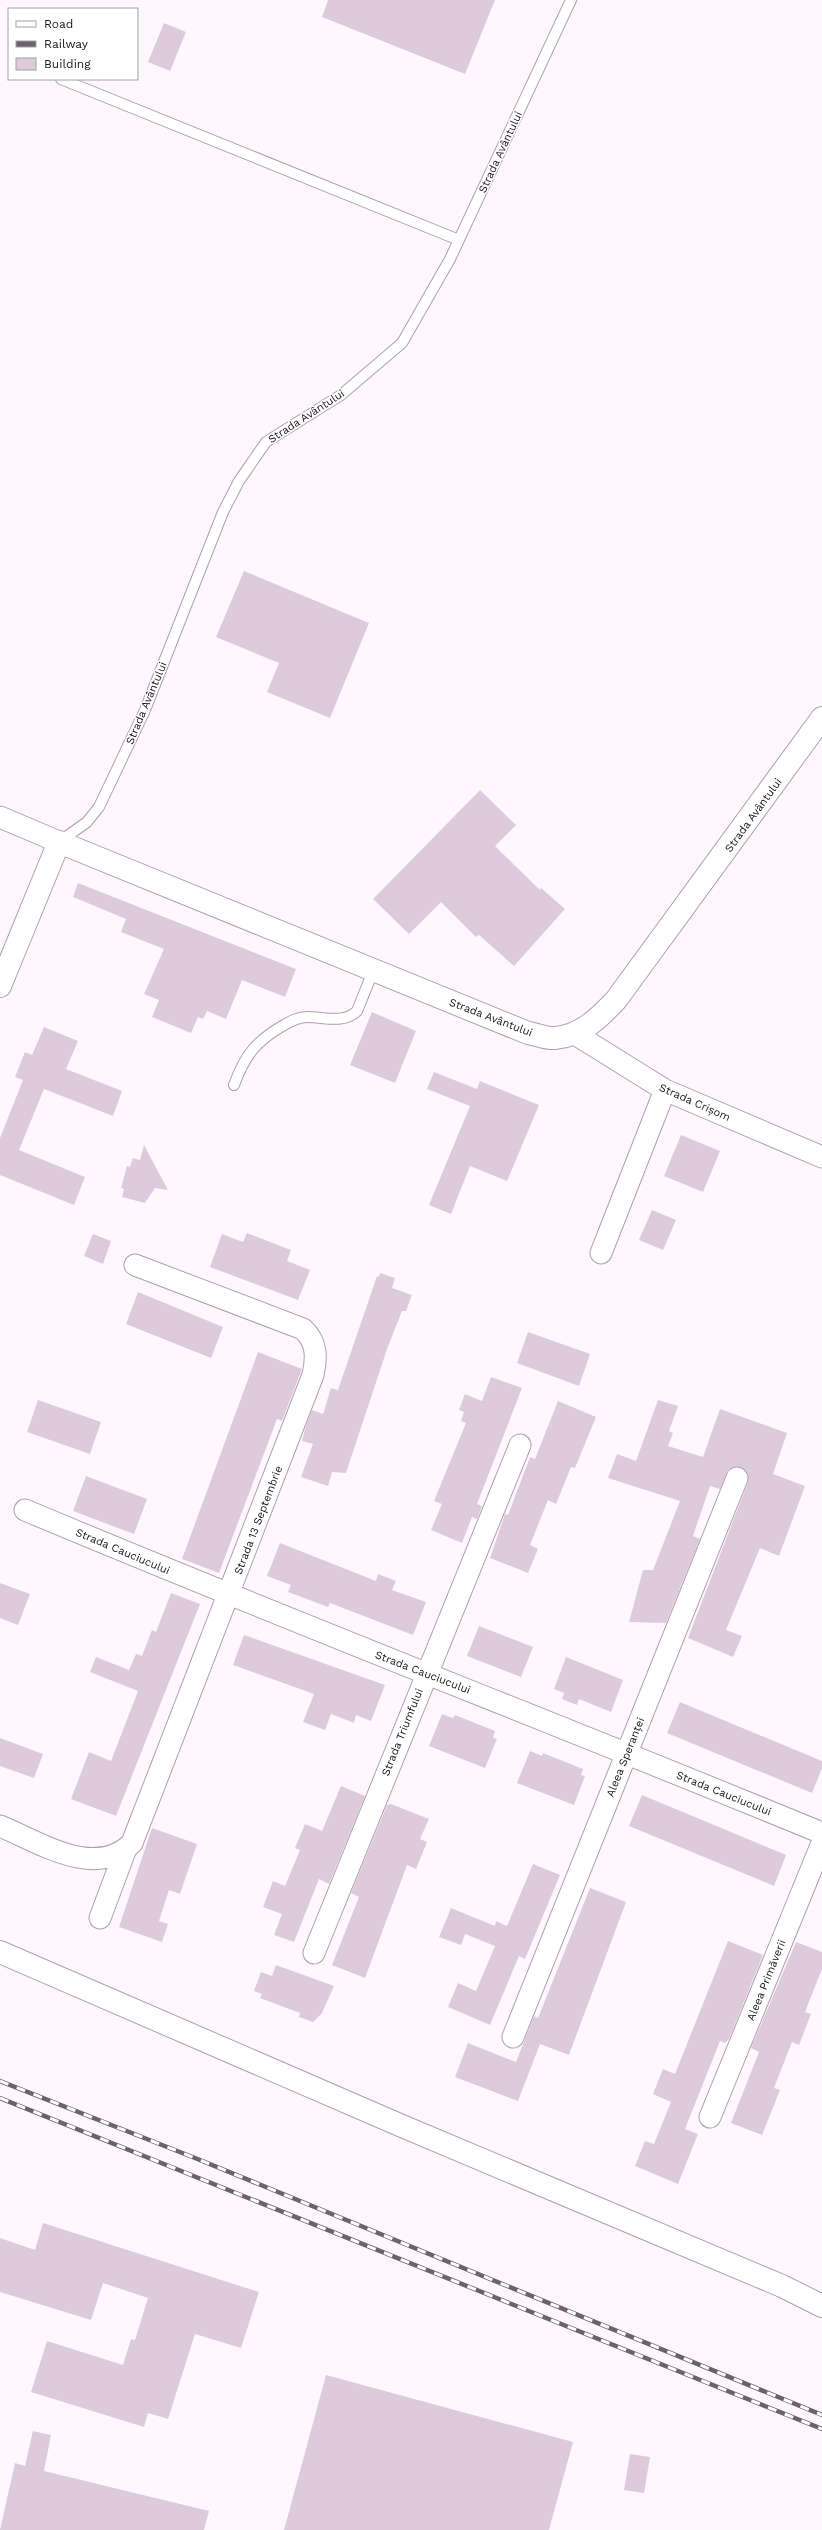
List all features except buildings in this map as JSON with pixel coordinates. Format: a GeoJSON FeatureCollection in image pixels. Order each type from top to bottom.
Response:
{"type":"FeatureCollection","features":[{"type":"Feature","properties":{"kind":"main road","name":"Strada Avântului"},"geometry":{"type":"LineString","coordinates":[[59,842],[528,1033],[554,1038],[575,1034],[596,1021],[616,1000],[822,718]]}},
{"type":"Feature","properties":{"kind":"main road"},"geometry":{"type":"LineString","coordinates":[[0,986],[59,842]]}},
{"type":"Feature","properties":{"kind":"main road"},"geometry":{"type":"LineString","coordinates":[[0,1952],[402,2126],[782,2286],[822,2306]]}},
{"type":"Feature","properties":{"kind":"street","name":"Strada Avântului"},"geometry":{"type":"LineString","coordinates":[[0,817],[59,842]]}},
{"type":"Feature","properties":{"kind":"street","name":"Strada Crișom"},"geometry":{"type":"LineString","coordinates":[[575,1034],[665,1090],[822,1156]]}},
{"type":"Feature","properties":{"kind":"street"},"geometry":{"type":"LineString","coordinates":[[601,1252],[665,1090]]}},
{"type":"Feature","properties":{"kind":"street","name":"Strada 13 Septembrie"},"geometry":{"type":"LineString","coordinates":[[100,1918],[125,1850],[132,1843],[229,1596],[313,1375],[316,1358],[314,1346],[310,1336],[303,1329],[136,1265]]}},
{"type":"Feature","properties":{"kind":"street","name":"Strada Triumfului"},"geometry":{"type":"LineString","coordinates":[[314,1953],[426,1673],[520,1445]]}},
{"type":"Feature","properties":{"kind":"street","name":"Aleea Speranței"},"geometry":{"type":"LineString","coordinates":[[513,2037],[737,1478]]}},
{"type":"Feature","properties":{"kind":"street","name":"Strada Cauciucului"},"geometry":{"type":"LineString","coordinates":[[25,1510],[229,1596],[627,1752],[822,1833]]}},
{"type":"Feature","properties":{"kind":"street"},"geometry":{"type":"LineString","coordinates":[[0,1826],[67,1854],[85,1859],[113,1857],[125,1850]]}},
{"type":"Feature","properties":{"kind":"street","name":"Aleea Primăverii"},"geometry":{"type":"LineString","coordinates":[[710,2117],[822,1843]]}},
{"type":"Feature","properties":{"kind":"lane","name":"Strada Avântului"},"geometry":{"type":"LineString","coordinates":[[59,842],[86,822],[99,807],[145,710],[223,512],[239,481],[266,442],[341,395],[402,343],[459,240],[571,0]]}},
{"type":"Feature","properties":{"kind":"lane"},"geometry":{"type":"LineString","coordinates":[[63,80],[459,240]]}},
{"type":"Feature","properties":{"kind":"lane"},"geometry":{"type":"LineString","coordinates":[[234,1085],[242,1063],[253,1048],[279,1028],[301,1017],[340,1019],[353,1016],[357,1011],[374,969]]}},
{"type":"Feature","properties":{"kind":"railway"},"geometry":{"type":"LineString","coordinates":[[0,2081],[195,2158],[822,2415]]}},
{"type":"Feature","properties":{"kind":"railway"},"geometry":{"type":"LineString","coordinates":[[0,2098],[822,2429]]}}]}
